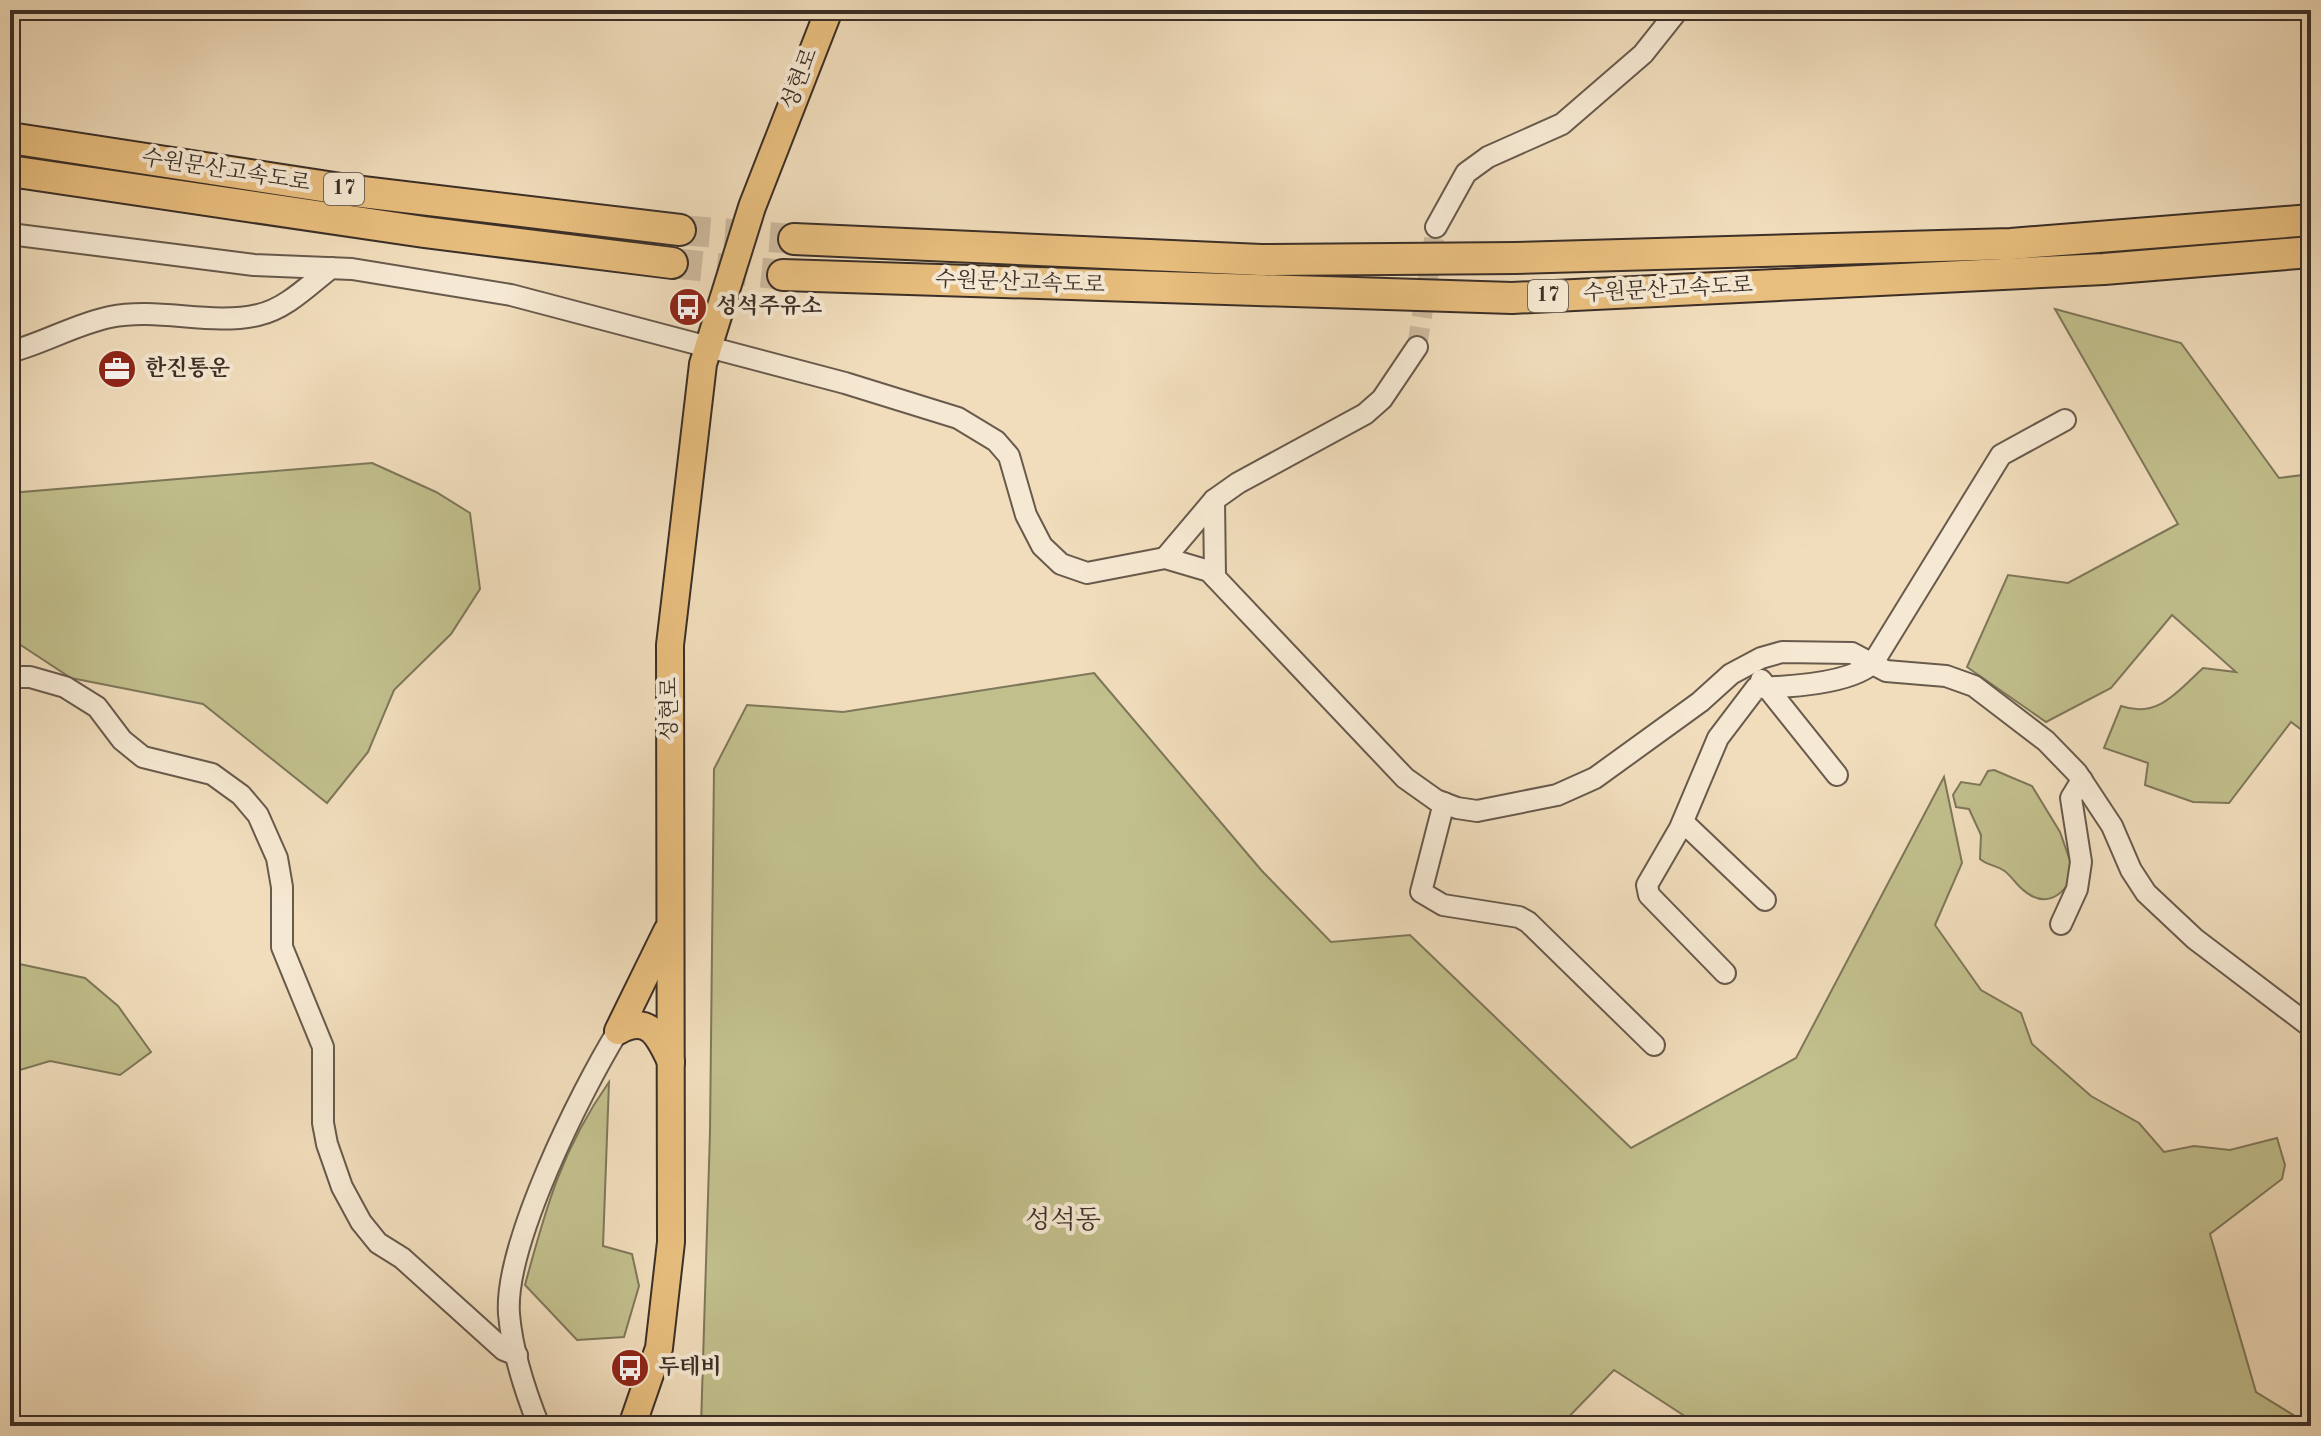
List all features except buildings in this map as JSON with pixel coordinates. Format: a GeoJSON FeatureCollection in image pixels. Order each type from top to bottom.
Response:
{"type":"FeatureCollection","features":[{"type":"Feature","properties":{"kind":"highway","name":"수원문산고속도로"},"geometry":{"type":"LineString","coordinates":[[10,138],[354,191],[680,230]]}},
{"type":"Feature","properties":{"kind":"highway","name":"수원문산고속도로"},"geometry":{"type":"LineString","coordinates":[[10,171],[410,230],[672,263]]}},
{"type":"Feature","properties":{"kind":"highway","name":"수원문산고속도로"},"geometry":{"type":"LineString","coordinates":[[794,239],[1261,260],[1515,258],[1765,254],[2011,244],[2311,220]]}},
{"type":"Feature","properties":{"kind":"highway","name":"수원문산고속도로"},"geometry":{"type":"LineString","coordinates":[[783,275],[1512,298],[2104,269],[2311,252]]}},
{"type":"Feature","properties":{"kind":"main road","name":"성현로"},"geometry":{"type":"LineString","coordinates":[[632,1426],[659,1348],[671,1242],[670,645],[703,364],[752,207],[829,10]]}},
{"type":"Feature","properties":{"kind":"main road"},"geometry":{"type":"LineString","coordinates":[[618,1031],[649,973],[671,920]]}},
{"type":"Feature","properties":{"kind":"main road"},"geometry":{"type":"LineString","coordinates":[[618,1031],[629,1025],[643,1024],[663,1045],[673,1066]]}},
{"type":"Feature","properties":{"kind":"street"},"geometry":{"type":"LineString","coordinates":[[1436,227],[1466,173],[1488,157],[1562,124],[1643,54],[1678,10]]}},
{"type":"Feature","properties":{"kind":"street"},"geometry":{"type":"LineString","coordinates":[[10,234],[254,265],[331,268],[511,295],[845,383],[974,426],[1009,456],[1026,515],[1042,546],[1061,564],[1087,573],[1165,558],[1195,564],[1215,577],[1405,778],[1444,803],[1477,811],[1557,795],[1595,778],[1749,665],[1782,652],[1852,653],[1886,671],[1946,676],[1974,686],[2046,741],[2082,780],[2112,826],[2146,893],[2195,939],[2311,1027]]}},
{"type":"Feature","properties":{"kind":"street"},"geometry":{"type":"LineString","coordinates":[[10,352],[109,317],[162,313],[221,318],[259,315],[283,305],[331,268]]}},
{"type":"Feature","properties":{"kind":"street"},"geometry":{"type":"LineString","coordinates":[[1165,558],[1214,500],[1238,483],[1365,414],[1382,399],[1417,347]]}},
{"type":"Feature","properties":{"kind":"street"},"geometry":{"type":"LineString","coordinates":[[1725,973],[1649,895],[1647,885],[1683,822],[1724,727],[1756,688],[1810,684],[1863,672],[1873,663],[2001,455],[2065,420]]}},
{"type":"Feature","properties":{"kind":"street"},"geometry":{"type":"LineString","coordinates":[[1214,500],[1215,577]]}},
{"type":"Feature","properties":{"kind":"street"},"geometry":{"type":"LineString","coordinates":[[1749,665],[1837,775]]}},
{"type":"Feature","properties":{"kind":"street"},"geometry":{"type":"LineString","coordinates":[[10,677],[30,677],[65,687],[97,707],[122,740],[143,757],[212,774],[241,795],[258,815],[277,858],[282,887],[282,947],[323,1047],[323,1123],[342,1187],[361,1222],[378,1243],[422,1275],[504,1350],[517,1355]]}},
{"type":"Feature","properties":{"kind":"street"},"geometry":{"type":"LineString","coordinates":[[2061,924],[2077,889],[2081,862],[2071,798],[2082,780]]}},
{"type":"Feature","properties":{"kind":"street"},"geometry":{"type":"LineString","coordinates":[[1444,803],[1421,892],[1443,905],[1519,917],[1528,922],[1654,1045]]}},
{"type":"Feature","properties":{"kind":"street"},"geometry":{"type":"LineString","coordinates":[[1683,822],[1765,900]]}},
{"type":"Feature","properties":{"kind":"street"},"geometry":{"type":"LineString","coordinates":[[539,1426],[517,1355],[509,1314],[519,1248],[557,1150],[618,1031]]}},
{"type":"Feature","properties":{"kind":"shaded area"},"geometry":{"type":"Polygon","coordinates":[[[2055,309],[2181,343],[2279,478],[2311,474],[2311,737],[2291,722],[2229,803],[2193,802],[2145,785],[2148,763],[2104,748],[2121,706],[2146,709],[2157,706],[2176,694],[2203,668],[2236,672],[2172,615],[2111,688],[2046,722],[1967,667],[2008,575],[2068,583],[2178,524],[2055,309]]]}},
{"type":"Feature","properties":{"kind":"shaded area"},"geometry":{"type":"Polygon","coordinates":[[[372,463],[436,492],[470,513],[480,589],[451,634],[394,690],[368,752],[327,803],[203,704],[71,678],[10,638],[10,493],[372,463]]]}},
{"type":"Feature","properties":{"kind":"shaded area"},"geometry":{"type":"Polygon","coordinates":[[[1094,673],[1262,871],[1331,942],[1410,935],[1631,1148],[1796,1058],[1944,777],[1962,863],[1935,925],[1981,990],[2021,1013],[2032,1044],[2091,1096],[2139,1123],[2164,1152],[2194,1146],[2230,1150],[2277,1138],[2285,1165],[2282,1179],[2210,1234],[2256,1392],[2311,1426],[1700,1426],[1614,1370],[1560,1426],[701,1426],[710,1132],[714,769],[747,705],[843,712],[1094,673]]]}},
{"type":"Feature","properties":{"kind":"shaded area"},"geometry":{"type":"Polygon","coordinates":[[[1994,770],[2032,786],[2060,832],[2074,872],[2065,888],[2052,898],[2029,895],[2006,872],[1980,859],[1981,835],[1969,809],[1956,807],[1953,795],[1961,782],[1980,785],[1988,771],[1994,770]]]}},
{"type":"Feature","properties":{"kind":"shaded area"},"geometry":{"type":"Polygon","coordinates":[[[10,962],[85,978],[118,1006],[151,1052],[120,1075],[50,1061],[10,1073],[10,962]]]}},
{"type":"Feature","properties":{"kind":"shaded area"},"geometry":{"type":"Polygon","coordinates":[[[609,1082],[603,1246],[632,1254],[639,1286],[624,1337],[577,1340],[525,1285],[557,1179],[579,1131],[609,1082]]]}},
{"type":"Feature","properties":{"kind":"tunnel"},"geometry":{"type":"LineString","coordinates":[[1417,347],[1436,227]]}},
{"type":"Feature","properties":{"kind":"tunnel"},"geometry":{"type":"LineString","coordinates":[[680,230],[794,239]]}},
{"type":"Feature","properties":{"kind":"tunnel"},"geometry":{"type":"LineString","coordinates":[[672,263],[783,275]]}},
{"type":"Feature","properties":{"kind":"place","name":"성석주유소"},"geometry":{"type":"Point","coordinates":[688,307]}},
{"type":"Feature","properties":{"kind":"place","name":"한진통운"},"geometry":{"type":"Point","coordinates":[117,369]}},
{"type":"Feature","properties":{"kind":"place","name":"두테비"},"geometry":{"type":"Point","coordinates":[630,1368]}},
{"type":"Feature","properties":{"kind":"district","name":"성석동"},"geometry":{"type":"Point","coordinates":[1063,1221]}}]}
